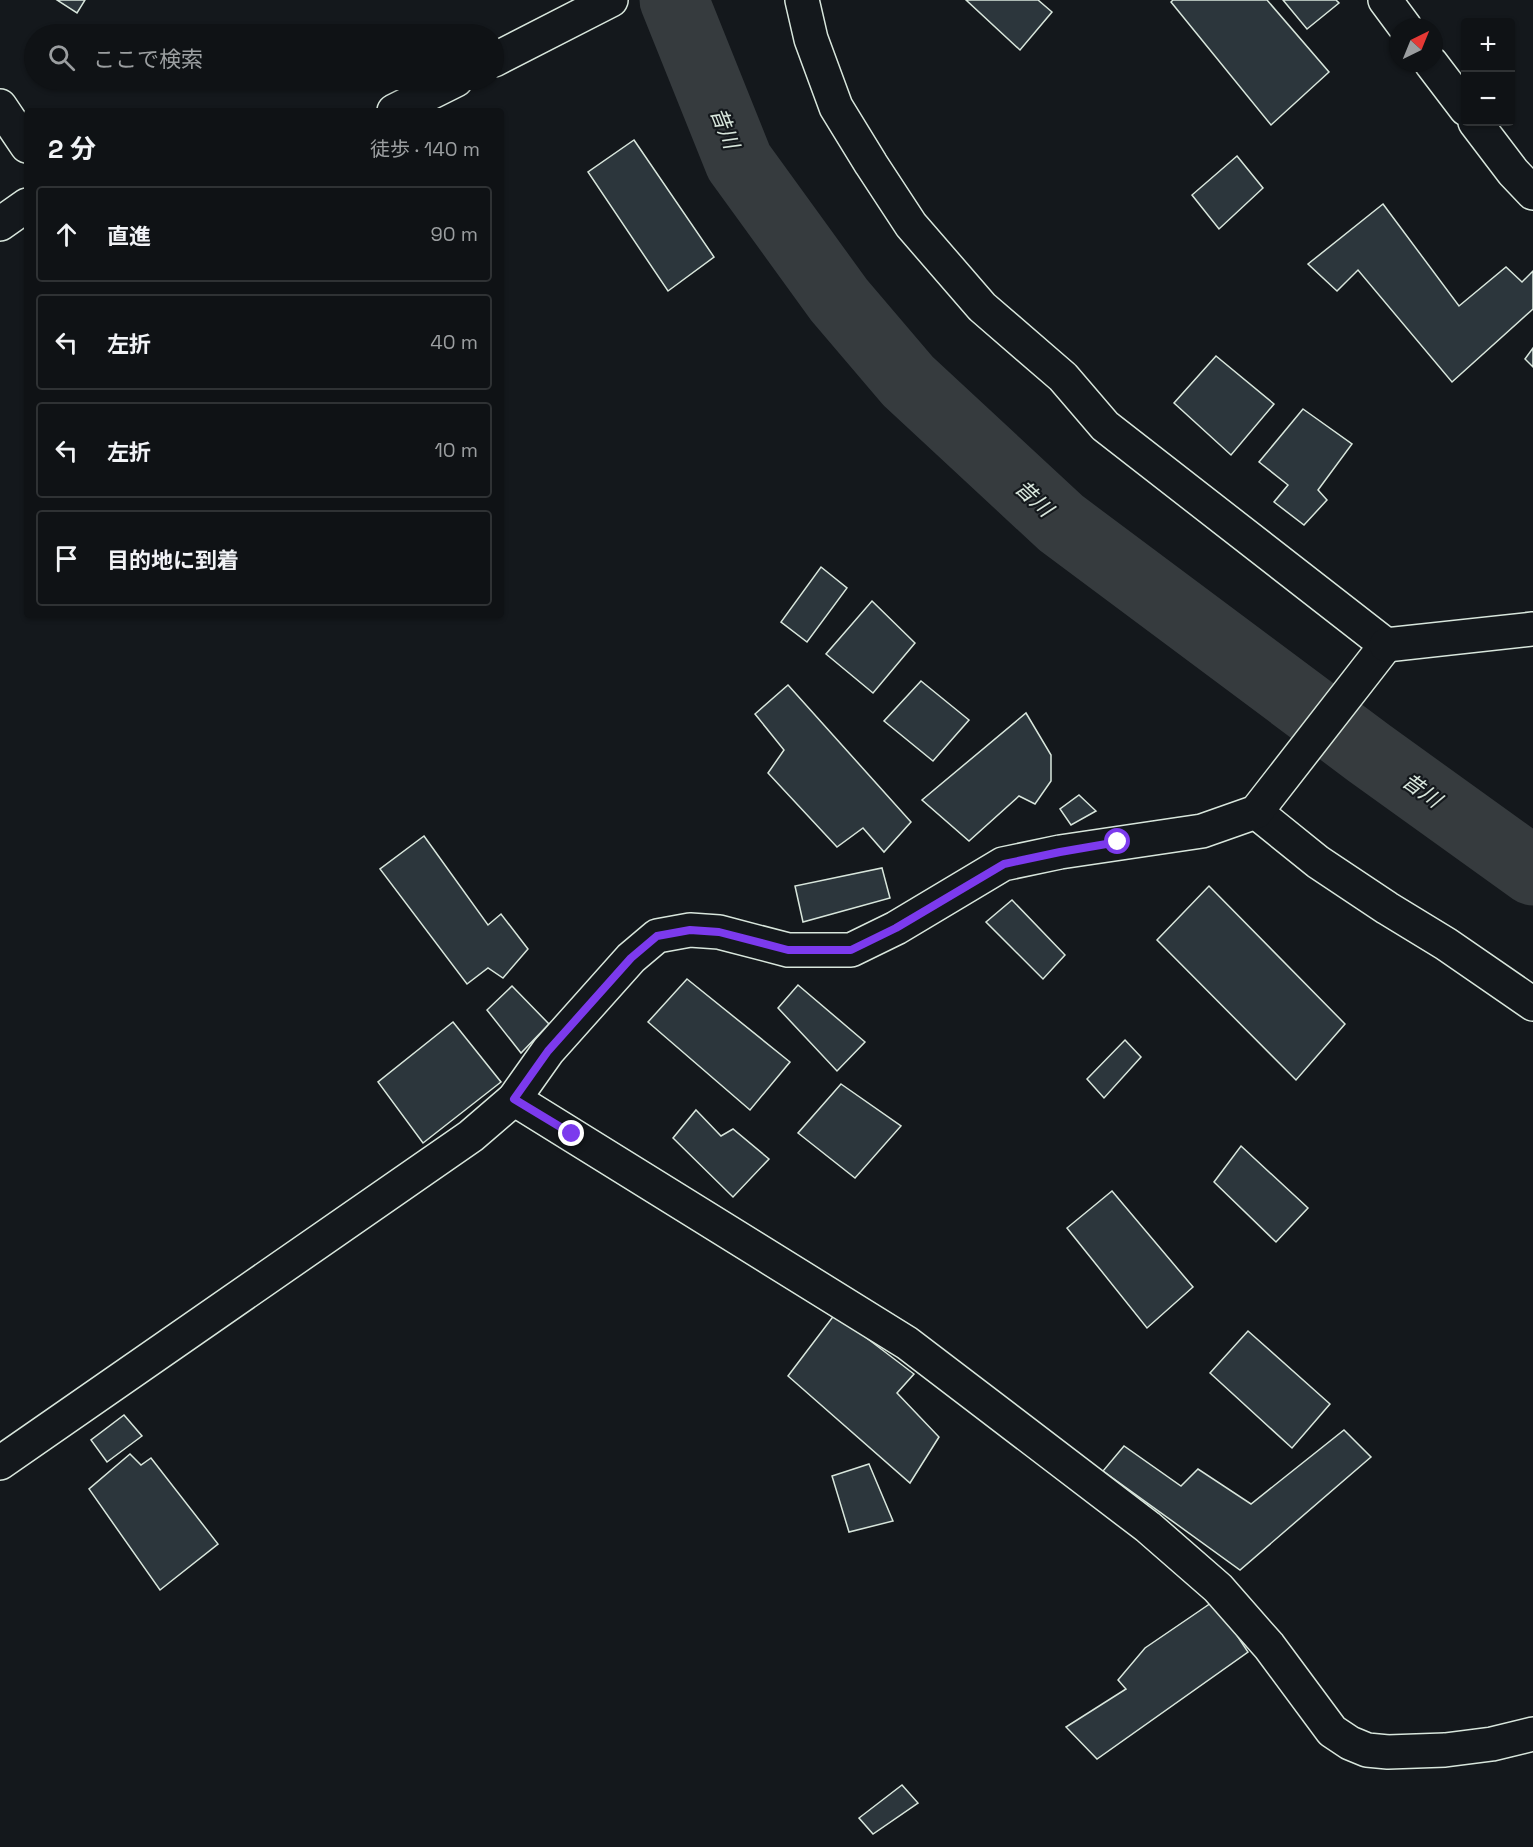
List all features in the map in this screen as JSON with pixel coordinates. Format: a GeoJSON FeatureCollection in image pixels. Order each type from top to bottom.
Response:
{"type":"FeatureCollection","features":[{"type":"Feature","properties":{"kind":"street"},"geometry":{"type":"LineString","coordinates":[[504,55],[611,0]]}},
{"type":"Feature","properties":{"kind":"street"},"geometry":{"type":"LineString","coordinates":[[802,0],[811,39],[836,107],[911,225],[982,307],[1063,377],[1105,426],[1386,645],[1533,629]]}},
{"type":"Feature","properties":{"kind":"street"},"geometry":{"type":"LineString","coordinates":[[1385,0],[1398,18]]}},
{"type":"Feature","properties":{"kind":"street"},"geometry":{"type":"LineString","coordinates":[[1438,72],[1461,102]]}},
{"type":"Feature","properties":{"kind":"street"},"geometry":{"type":"LineString","coordinates":[[400,108],[436,90]]}},
{"type":"Feature","properties":{"kind":"street"},"geometry":{"type":"LineString","coordinates":[[0,106],[24,142]]}},
{"type":"Feature","properties":{"kind":"street"},"geometry":{"type":"LineString","coordinates":[[1478,126],[1513,172],[1533,193]]}},
{"type":"Feature","properties":{"kind":"street"},"geometry":{"type":"LineString","coordinates":[[0,224],[24,207]]}},
{"type":"Feature","properties":{"kind":"street"},"geometry":{"type":"LineString","coordinates":[[0,1463],[471,1136],[514,1099],[548,1051],[631,958],[657,936],[690,930],[719,932],[788,950],[851,950],[896,928],[1004,864],[1060,852],[1202,831],[1256,812],[1386,645]]}},
{"type":"Feature","properties":{"kind":"street"},"geometry":{"type":"LineString","coordinates":[[1256,812],[1318,862],[1446,944],[1533,1004]]}},
{"type":"Feature","properties":{"kind":"street"},"geometry":{"type":"LineString","coordinates":[[514,1099],[907,1343],[1140,1520],[1218,1588],[1269,1646],[1332,1731],[1350,1743],[1367,1750],[1388,1752],[1446,1750],[1492,1744],[1533,1734]]}},
{"type":"Feature","properties":{"kind":"building"},"geometry":{"type":"Polygon","coordinates":[[[57,0],[85,0],[77,13],[57,0]]]}},
{"type":"Feature","properties":{"kind":"building"},"geometry":{"type":"Polygon","coordinates":[[[966,0],[1038,0],[1052,12],[1020,50],[966,0]]]}},
{"type":"Feature","properties":{"kind":"building"},"geometry":{"type":"Polygon","coordinates":[[[1173,0],[1267,0],[1329,72],[1271,125],[1171,2],[1173,0]]]}},
{"type":"Feature","properties":{"kind":"building"},"geometry":{"type":"Polygon","coordinates":[[[1283,0],[1336,0],[1339,3],[1307,29],[1283,0]]]}},
{"type":"Feature","properties":{"kind":"building"},"geometry":{"type":"Polygon","coordinates":[[[634,140],[714,257],[668,291],[588,172],[634,140]]]}},
{"type":"Feature","properties":{"kind":"building"},"geometry":{"type":"Polygon","coordinates":[[[1237,156],[1263,188],[1219,229],[1192,195],[1237,156]]]}},
{"type":"Feature","properties":{"kind":"building"},"geometry":{"type":"Polygon","coordinates":[[[1383,204],[1459,306],[1506,267],[1522,282],[1533,271],[1533,309],[1452,382],[1358,270],[1337,291],[1308,264],[1383,204]]]}},
{"type":"Feature","properties":{"kind":"building"},"geometry":{"type":"Polygon","coordinates":[[[1533,348],[1533,367],[1525,359],[1533,348]]]}},
{"type":"Feature","properties":{"kind":"building"},"geometry":{"type":"Polygon","coordinates":[[[1216,356],[1274,404],[1231,455],[1174,403],[1216,356]]]}},
{"type":"Feature","properties":{"kind":"building"},"geometry":{"type":"Polygon","coordinates":[[[1303,409],[1352,444],[1318,490],[1327,500],[1304,525],[1274,502],[1288,485],[1259,462],[1303,409]]]}},
{"type":"Feature","properties":{"kind":"building"},"geometry":{"type":"Polygon","coordinates":[[[821,567],[847,588],[807,642],[781,622],[821,567]]]}},
{"type":"Feature","properties":{"kind":"building"},"geometry":{"type":"Polygon","coordinates":[[[872,601],[915,643],[873,693],[826,654],[872,601]]]}},
{"type":"Feature","properties":{"kind":"building"},"geometry":{"type":"Polygon","coordinates":[[[921,681],[969,720],[933,761],[884,721],[921,681]]]}},
{"type":"Feature","properties":{"kind":"building"},"geometry":{"type":"Polygon","coordinates":[[[788,685],[911,822],[884,852],[863,828],[837,847],[768,773],[784,750],[755,714],[788,685]]]}},
{"type":"Feature","properties":{"kind":"building"},"geometry":{"type":"Polygon","coordinates":[[[1026,713],[1051,755],[1051,781],[1035,804],[1019,796],[969,841],[922,800],[1026,713]]]}},
{"type":"Feature","properties":{"kind":"building"},"geometry":{"type":"Polygon","coordinates":[[[1079,795],[1096,811],[1071,825],[1060,809],[1079,795]]]}},
{"type":"Feature","properties":{"kind":"building"},"geometry":{"type":"Polygon","coordinates":[[[424,836],[488,925],[501,914],[528,949],[503,978],[488,968],[467,984],[380,869],[424,836]]]}},
{"type":"Feature","properties":{"kind":"building"},"geometry":{"type":"Polygon","coordinates":[[[882,868],[890,898],[803,922],[795,886],[882,868]]]}},
{"type":"Feature","properties":{"kind":"building"},"geometry":{"type":"Polygon","coordinates":[[[1209,886],[1345,1024],[1296,1080],[1157,940],[1209,886]]]}},
{"type":"Feature","properties":{"kind":"building"},"geometry":{"type":"Polygon","coordinates":[[[1012,900],[1065,955],[1043,979],[986,922],[1012,900]]]}},
{"type":"Feature","properties":{"kind":"building"},"geometry":{"type":"Polygon","coordinates":[[[687,979],[790,1062],[750,1110],[648,1022],[687,979]]]}},
{"type":"Feature","properties":{"kind":"building"},"geometry":{"type":"Polygon","coordinates":[[[798,985],[865,1042],[837,1071],[778,1008],[798,985]]]}},
{"type":"Feature","properties":{"kind":"building"},"geometry":{"type":"Polygon","coordinates":[[[512,986],[549,1024],[521,1053],[487,1010],[512,986]]]}},
{"type":"Feature","properties":{"kind":"building"},"geometry":{"type":"Polygon","coordinates":[[[453,1022],[501,1082],[423,1143],[378,1082],[453,1022]]]}},
{"type":"Feature","properties":{"kind":"building"},"geometry":{"type":"Polygon","coordinates":[[[1125,1040],[1141,1057],[1104,1098],[1087,1079],[1125,1040]]]}},
{"type":"Feature","properties":{"kind":"building"},"geometry":{"type":"Polygon","coordinates":[[[841,1084],[901,1126],[855,1178],[798,1133],[841,1084]]]}},
{"type":"Feature","properties":{"kind":"building"},"geometry":{"type":"Polygon","coordinates":[[[696,1110],[721,1136],[733,1129],[769,1159],[733,1197],[673,1138],[696,1110]]]}},
{"type":"Feature","properties":{"kind":"building"},"geometry":{"type":"Polygon","coordinates":[[[1241,1146],[1308,1208],[1276,1242],[1214,1182],[1241,1146]]]}},
{"type":"Feature","properties":{"kind":"building"},"geometry":{"type":"Polygon","coordinates":[[[1112,1191],[1193,1287],[1147,1328],[1067,1228],[1112,1191]]]}},
{"type":"Feature","properties":{"kind":"building"},"geometry":{"type":"Polygon","coordinates":[[[835,1314],[914,1374],[897,1393],[939,1437],[910,1483],[788,1376],[835,1314]]]}},
{"type":"Feature","properties":{"kind":"building"},"geometry":{"type":"Polygon","coordinates":[[[1248,1331],[1330,1404],[1292,1448],[1210,1373],[1248,1331]]]}},
{"type":"Feature","properties":{"kind":"building"},"geometry":{"type":"Polygon","coordinates":[[[124,1415],[142,1436],[107,1462],[91,1440],[124,1415]]]}},
{"type":"Feature","properties":{"kind":"building"},"geometry":{"type":"Polygon","coordinates":[[[1344,1430],[1371,1457],[1240,1570],[1103,1471],[1124,1446],[1181,1486],[1198,1469],[1251,1504],[1344,1430]]]}},
{"type":"Feature","properties":{"kind":"building"},"geometry":{"type":"Polygon","coordinates":[[[130,1454],[141,1465],[151,1458],[218,1544],[160,1590],[89,1489],[130,1454]]]}},
{"type":"Feature","properties":{"kind":"building"},"geometry":{"type":"Polygon","coordinates":[[[869,1464],[893,1521],[849,1532],[832,1476],[869,1464]]]}},
{"type":"Feature","properties":{"kind":"building"},"geometry":{"type":"Polygon","coordinates":[[[1214,1601],[1248,1652],[1097,1759],[1066,1727],[1126,1689],[1118,1680],[1145,1648],[1214,1601]]]}},
{"type":"Feature","properties":{"kind":"building"},"geometry":{"type":"Polygon","coordinates":[[[902,1785],[918,1803],[873,1834],[859,1818],[902,1785]]]}},
{"type":"Feature","properties":{"kind":"waterway","name":"昔川"},"geometry":{"type":"LineString","coordinates":[[674,0],[739,162],[839,300],[908,381],[1061,523],[1369,753],[1533,871]]}},
{"type":"Feature","properties":{"kind":"route"},"geometry":{"type":"LineString","coordinates":[[572,1134],[514,1099],[548,1051],[631,958],[657,936],[690,930],[719,932],[788,950],[851,950],[896,928],[1004,864],[1118,842]]}}]}
